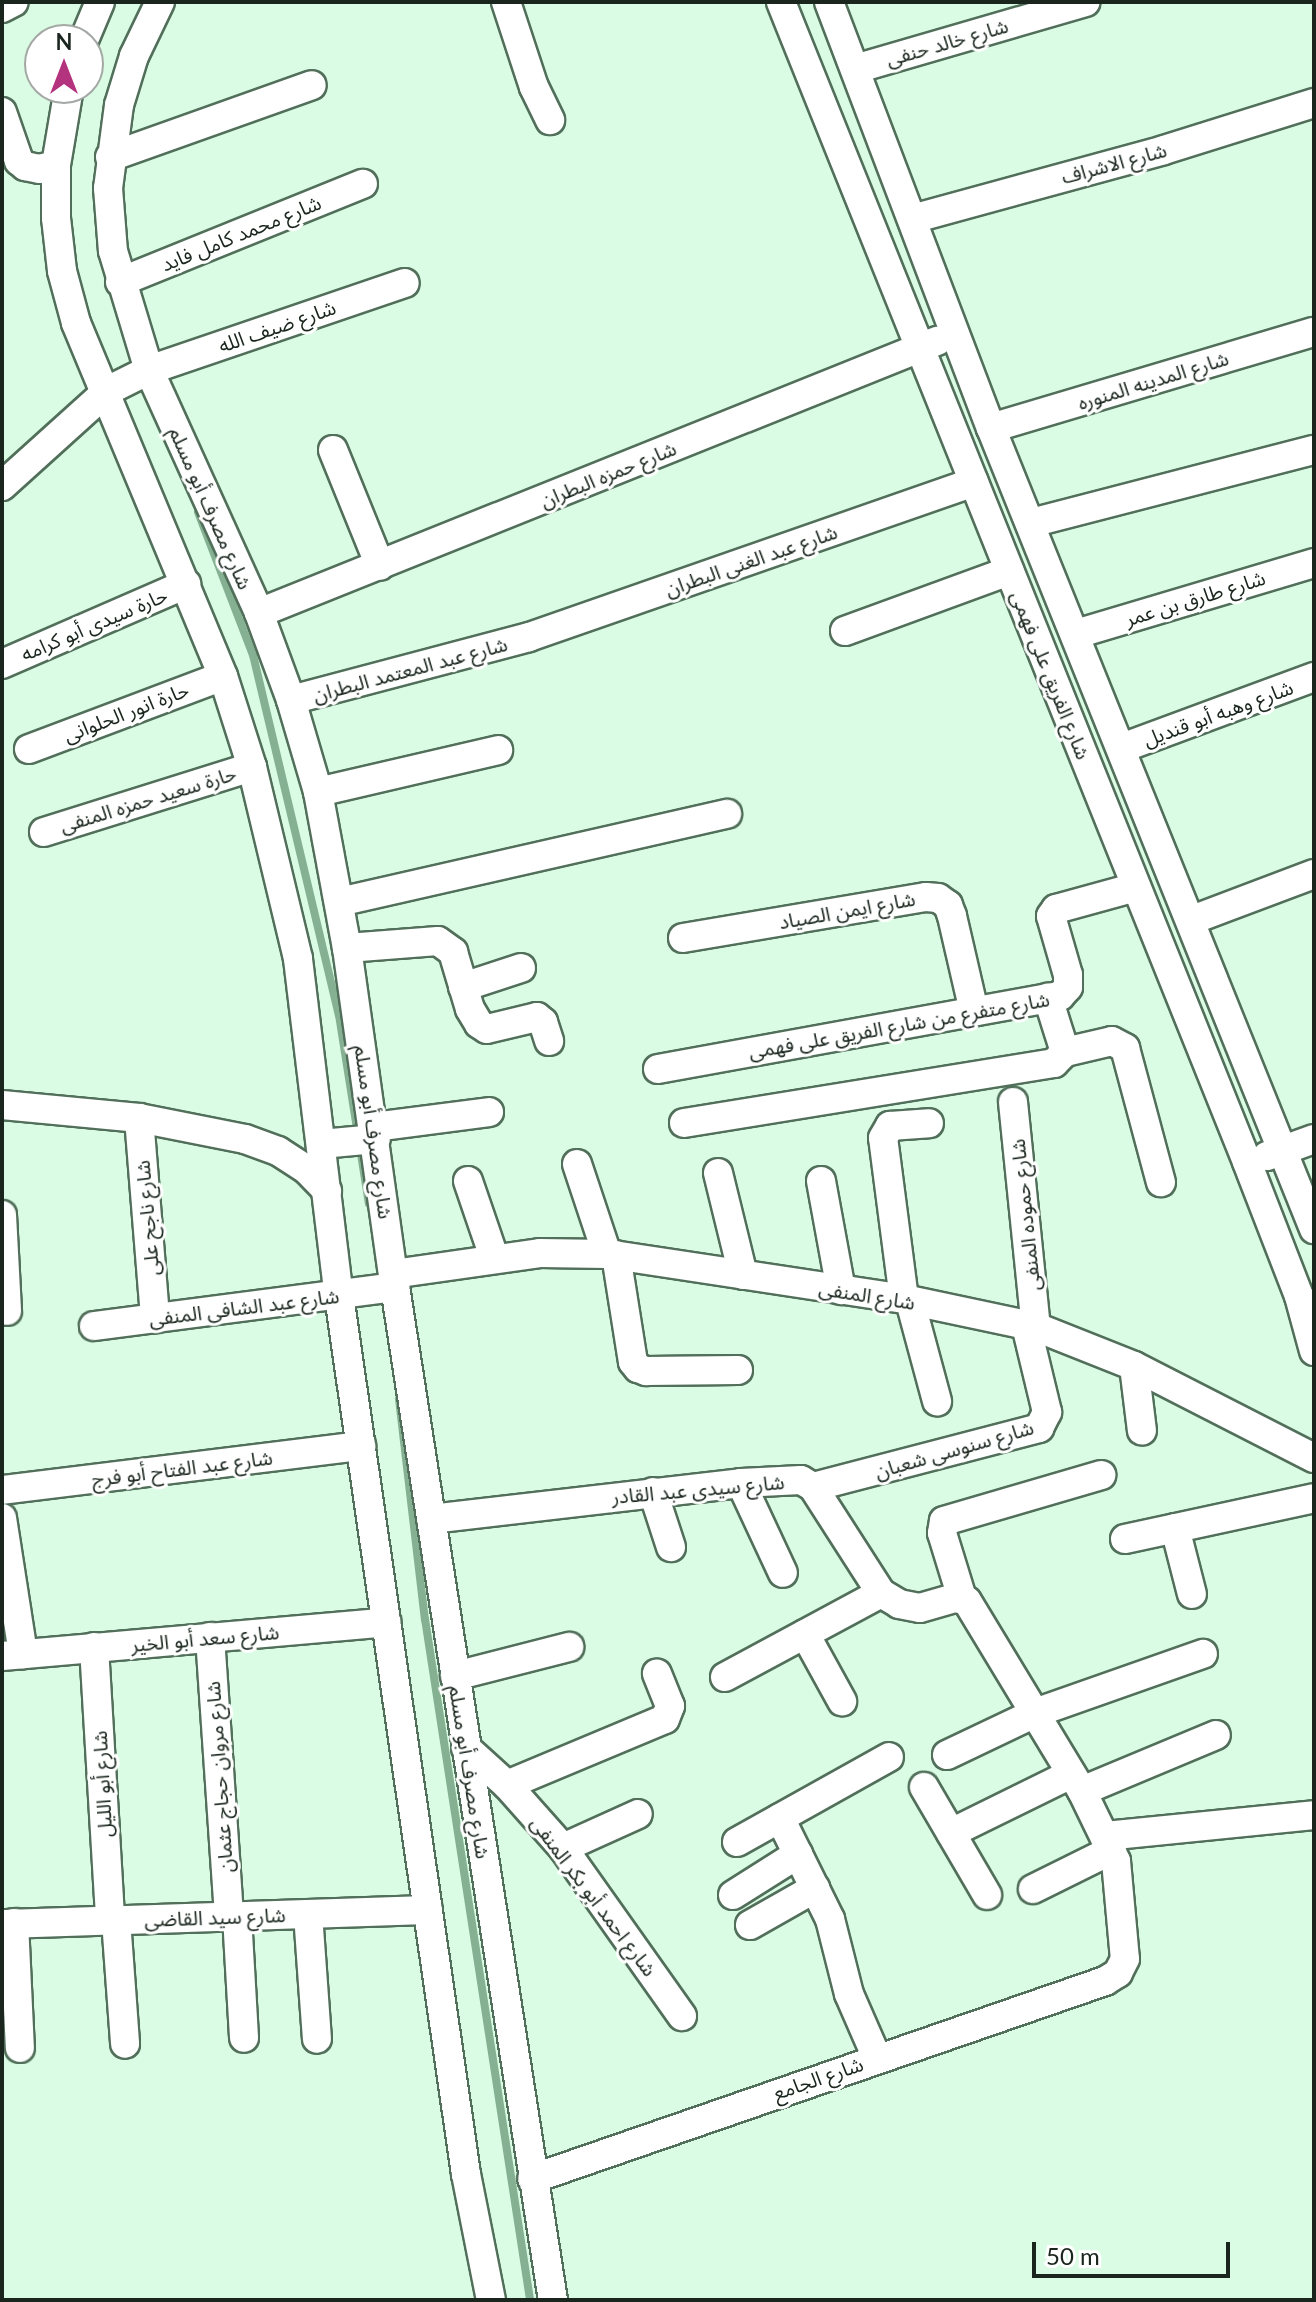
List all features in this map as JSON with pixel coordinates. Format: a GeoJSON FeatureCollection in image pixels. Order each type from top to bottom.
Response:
{"type":"FeatureCollection","features":[{"type":"Feature","properties":{"kind":"street"},"geometry":{"type":"LineString","coordinates":[[91,24],[100,2]]}},
{"type":"Feature","properties":{"kind":"street","name":"شارع مصرف أبو مسلم"},"geometry":{"type":"LineString","coordinates":[[160,2],[134,56],[119,105],[110,157],[109,220],[120,282],[149,370],[259,613],[291,700],[318,792],[347,948],[394,1280],[553,2300]]}},
{"type":"Feature","properties":{"kind":"street"},"geometry":{"type":"LineString","coordinates":[[506,2],[534,87],[550,120]]}},
{"type":"Feature","properties":{"kind":"street","name":"شارع الفريق على فهمى"},"geometry":{"type":"LineString","coordinates":[[781,2],[1247,1162],[1299,1296],[1314,1351]]}},
{"type":"Feature","properties":{"kind":"street","name":"شارع الفريق على فهمى"},"geometry":{"type":"LineString","coordinates":[[829,2],[991,428],[1192,920],[1314,1229]]}},
{"type":"Feature","properties":{"kind":"street","name":"شارع خالد حنفى"},"geometry":{"type":"LineString","coordinates":[[855,69],[1085,2]]}},
{"type":"Feature","properties":{"kind":"street"},"geometry":{"type":"LineString","coordinates":[[110,157],[312,85]]}},
{"type":"Feature","properties":{"kind":"street","name":"شارع الاشراف"},"geometry":{"type":"LineString","coordinates":[[912,219],[1164,150],[1314,103]]}},
{"type":"Feature","properties":{"kind":"street"},"geometry":{"type":"LineString","coordinates":[[66,104],[56,165],[56,218],[62,271],[76,323],[107,391],[223,676],[252,767],[298,959],[339,1296],[466,2174],[491,2300]]}},
{"type":"Feature","properties":{"kind":"street"},"geometry":{"type":"LineString","coordinates":[[2,112],[19,161],[31,168],[56,165]]}},
{"type":"Feature","properties":{"kind":"street","name":"شارع محمد كامل فايد"},"geometry":{"type":"LineString","coordinates":[[120,282],[363,184]]}},
{"type":"Feature","properties":{"kind":"street","name":"شارع ضيف الله"},"geometry":{"type":"LineString","coordinates":[[6,473],[107,391],[149,370],[405,283]]}},
{"type":"Feature","properties":{"kind":"street","name":"شارع المدينه المنوره"},"geometry":{"type":"LineString","coordinates":[[991,428],[1314,332]]}},
{"type":"Feature","properties":{"kind":"street","name":"شارع حمزه البطران"},"geometry":{"type":"LineString","coordinates":[[259,613],[956,334]]}},
{"type":"Feature","properties":{"kind":"street"},"geometry":{"type":"LineString","coordinates":[[333,450],[380,566]]}},
{"type":"Feature","properties":{"kind":"street"},"geometry":{"type":"LineString","coordinates":[[1031,523],[1314,450]]}},
{"type":"Feature","properties":{"kind":"street","name":"شارع عبد الغنى البطران"},"geometry":{"type":"LineString","coordinates":[[529,637],[974,482]]}},
{"type":"Feature","properties":{"kind":"street","name":"شارع طارق بن عمر"},"geometry":{"type":"LineString","coordinates":[[1076,634],[1314,563]]}},
{"type":"Feature","properties":{"kind":"street"},"geometry":{"type":"LineString","coordinates":[[845,631],[1009,571]]}},
{"type":"Feature","properties":{"kind":"street","name":"حارة سيدى أبو كرامه"},"geometry":{"type":"LineString","coordinates":[[2,664],[186,584]]}},
{"type":"Feature","properties":{"kind":"street","name":"شارع عبد المعتمد البطران"},"geometry":{"type":"LineString","coordinates":[[291,700],[529,637]]}},
{"type":"Feature","properties":{"kind":"street","name":"حارة انور الحلوانى"},"geometry":{"type":"LineString","coordinates":[[29,749],[223,676]]}},
{"type":"Feature","properties":{"kind":"street","name":"شارع وهبه أبو قنديل"},"geometry":{"type":"LineString","coordinates":[[1122,748],[1314,677]]}},
{"type":"Feature","properties":{"kind":"street"},"geometry":{"type":"LineString","coordinates":[[318,792],[498,750]]}},
{"type":"Feature","properties":{"kind":"street","name":"حارة سعيد حمزه المنفى"},"geometry":{"type":"LineString","coordinates":[[44,832],[252,767]]}},
{"type":"Feature","properties":{"kind":"street"},"geometry":{"type":"LineString","coordinates":[[339,902],[727,814]]}},
{"type":"Feature","properties":{"kind":"street"},"geometry":{"type":"LineString","coordinates":[[1135,885],[1172,871]]}},
{"type":"Feature","properties":{"kind":"street"},"geometry":{"type":"LineString","coordinates":[[1192,920],[1314,874]]}},
{"type":"Feature","properties":{"kind":"street","name":"شارع متفرع من شارع الفريق على فهمى"},"geometry":{"type":"LineString","coordinates":[[658,1069],[1060,996],[1068,987],[1068,975],[1051,916],[1056,909],[1135,885]]}},
{"type":"Feature","properties":{"kind":"street","name":"شارع ايمن الصياد"},"geometry":{"type":"LineString","coordinates":[[683,938],[926,897],[938,898],[948,905],[952,916],[974,1011]]}},
{"type":"Feature","properties":{"kind":"street"},"geometry":{"type":"LineString","coordinates":[[347,948],[438,941],[453,952],[473,1017],[479,1024],[487,1029],[537,1017],[543,1022],[549,1041]]}},
{"type":"Feature","properties":{"kind":"street"},"geometry":{"type":"LineString","coordinates":[[463,987],[521,968]]}},
{"type":"Feature","properties":{"kind":"street"},"geometry":{"type":"LineString","coordinates":[[1048,998],[1065,1052]]}},
{"type":"Feature","properties":{"kind":"street"},"geometry":{"type":"LineString","coordinates":[[684,1123],[1054,1063],[1065,1052],[1112,1041],[1125,1048],[1161,1182]]}},
{"type":"Feature","properties":{"kind":"street","name":"شارع حموده المنفى"},"geometry":{"type":"LineString","coordinates":[[1013,1102],[1031,1326]]}},
{"type":"Feature","properties":{"kind":"street"},"geometry":{"type":"LineString","coordinates":[[2,1105],[139,1118],[245,1139],[278,1151],[307,1170],[327,1191]]}},
{"type":"Feature","properties":{"kind":"street"},"geometry":{"type":"LineString","coordinates":[[321,1144],[489,1112]]}},
{"type":"Feature","properties":{"kind":"street","name":"شارع ناجح على"},"geometry":{"type":"LineString","coordinates":[[139,1118],[155,1318]]}},
{"type":"Feature","properties":{"kind":"street"},"geometry":{"type":"LineString","coordinates":[[929,1123],[890,1126],[883,1138],[907,1300],[937,1401]]}},
{"type":"Feature","properties":{"kind":"street"},"geometry":{"type":"LineString","coordinates":[[1247,1162],[1314,1139]]}},
{"type":"Feature","properties":{"kind":"street"},"geometry":{"type":"LineString","coordinates":[[577,1164],[611,1255],[633,1362],[646,1371],[738,1370]]}},
{"type":"Feature","properties":{"kind":"street"},"geometry":{"type":"LineString","coordinates":[[718,1173],[743,1275]]}},
{"type":"Feature","properties":{"kind":"street"},"geometry":{"type":"LineString","coordinates":[[468,1181],[494,1257]]}},
{"type":"Feature","properties":{"kind":"street"},"geometry":{"type":"LineString","coordinates":[[821,1181],[841,1290]]}},
{"type":"Feature","properties":{"kind":"street"},"geometry":{"type":"LineString","coordinates":[[2,1215],[7,1311]]}},
{"type":"Feature","properties":{"kind":"street","name":"شارع المنفى"},"geometry":{"type":"LineString","coordinates":[[394,1280],[494,1257],[540,1253],[611,1255],[907,1300],[1031,1326],[1134,1366],[1314,1458]]}},
{"type":"Feature","properties":{"kind":"street","name":"شارع عبد الشافى المنفى"},"geometry":{"type":"LineString","coordinates":[[94,1326],[339,1296],[394,1280]]}},
{"type":"Feature","properties":{"kind":"street","name":"شارع سنوسى شعبان"},"geometry":{"type":"LineString","coordinates":[[813,1487],[1039,1428],[1047,1412],[1031,1326]]}},
{"type":"Feature","properties":{"kind":"street"},"geometry":{"type":"LineString","coordinates":[[1134,1366],[1142,1431]]}},
{"type":"Feature","properties":{"kind":"street","name":"شارع عبد الفتاح أبو فرج"},"geometry":{"type":"LineString","coordinates":[[2,1490],[361,1446]]}},
{"type":"Feature","properties":{"kind":"street"},"geometry":{"type":"LineString","coordinates":[[1101,1475],[944,1521],[940,1527],[962,1598],[1077,1782],[1109,1843]]}},
{"type":"Feature","properties":{"kind":"street","name":"شارع سيدى عبد القادر"},"geometry":{"type":"LineString","coordinates":[[431,1519],[653,1492],[779,1479],[801,1480],[813,1487],[881,1593]]}},
{"type":"Feature","properties":{"kind":"street"},"geometry":{"type":"LineString","coordinates":[[741,1483],[783,1573]]}},
{"type":"Feature","properties":{"kind":"street"},"geometry":{"type":"LineString","coordinates":[[653,1492],[671,1547]]}},
{"type":"Feature","properties":{"kind":"street"},"geometry":{"type":"LineString","coordinates":[[1125,1539],[1314,1498]]}},
{"type":"Feature","properties":{"kind":"street","name":"شارع سعد أبو الخير"},"geometry":{"type":"LineString","coordinates":[[2,1518],[13,1655],[387,1622]]}},
{"type":"Feature","properties":{"kind":"street"},"geometry":{"type":"LineString","coordinates":[[1175,1528],[1192,1594]]}},
{"type":"Feature","properties":{"kind":"street"},"geometry":{"type":"LineString","coordinates":[[725,1677],[881,1593],[899,1604],[920,1608],[962,1598]]}},
{"type":"Feature","properties":{"kind":"street"},"geometry":{"type":"LineString","coordinates":[[805,1634],[842,1701]]}},
{"type":"Feature","properties":{"kind":"street","name":"شارع مروان حجاج عثمان"},"geometry":{"type":"LineString","coordinates":[[210,1637],[244,2038]]}},
{"type":"Feature","properties":{"kind":"street","name":"شارع أبو الليل"},"geometry":{"type":"LineString","coordinates":[[94,1647],[125,2044]]}},
{"type":"Feature","properties":{"kind":"street"},"geometry":{"type":"LineString","coordinates":[[455,1676],[569,1647]]}},
{"type":"Feature","properties":{"kind":"street"},"geometry":{"type":"LineString","coordinates":[[947,1755],[1035,1713],[1203,1654]]}},
{"type":"Feature","properties":{"kind":"street"},"geometry":{"type":"LineString","coordinates":[[507,1785],[665,1719],[670,1706],[657,1673]]}},
{"type":"Feature","properties":{"kind":"street"},"geometry":{"type":"LineString","coordinates":[[951,1833],[1077,1782],[1216,1735]]}},
{"type":"Feature","properties":{"kind":"street","name":"شارع احمد أبو بكر المنفى"},"geometry":{"type":"LineString","coordinates":[[466,1748],[507,1785],[563,1848],[682,2016]]}},
{"type":"Feature","properties":{"kind":"street"},"geometry":{"type":"LineString","coordinates":[[737,1842],[889,1757]]}},
{"type":"Feature","properties":{"kind":"street"},"geometry":{"type":"LineString","coordinates":[[924,1787],[987,1895]]}},
{"type":"Feature","properties":{"kind":"street"},"geometry":{"type":"LineString","coordinates":[[563,1848],[638,1814]]}},
{"type":"Feature","properties":{"kind":"street"},"geometry":{"type":"LineString","coordinates":[[1033,1889],[1109,1843],[1314,1815]]}},
{"type":"Feature","properties":{"kind":"street"},"geometry":{"type":"LineString","coordinates":[[780,1818],[830,1919],[849,1994],[877,2058]]}},
{"type":"Feature","properties":{"kind":"street","name":"شارع الجامع"},"geometry":{"type":"LineString","coordinates":[[532,2179],[1105,1981],[1118,1973],[1125,1959],[1109,1843]]}},
{"type":"Feature","properties":{"kind":"street"},"geometry":{"type":"LineString","coordinates":[[733,1895],[798,1854]]}},
{"type":"Feature","properties":{"kind":"street"},"geometry":{"type":"LineString","coordinates":[[750,1925],[815,1888]]}},
{"type":"Feature","properties":{"kind":"street","name":"شارع سيد القاضى"},"geometry":{"type":"LineString","coordinates":[[8,1924],[428,1910]]}},
{"type":"Feature","properties":{"kind":"street"},"geometry":{"type":"LineString","coordinates":[[308,1914],[317,2039]]}},
{"type":"Feature","properties":{"kind":"street"},"geometry":{"type":"LineString","coordinates":[[8,1924],[20,2048]]}},
{"type":"Feature","properties":{"kind":"waterway"},"geometry":{"type":"LineString","coordinates":[[198,512],[253,655],[339,1015],[369,1204]]}},
{"type":"Feature","properties":{"kind":"waterway"},"geometry":{"type":"LineString","coordinates":[[399,1399],[425,1619],[530,2300]]}}]}
